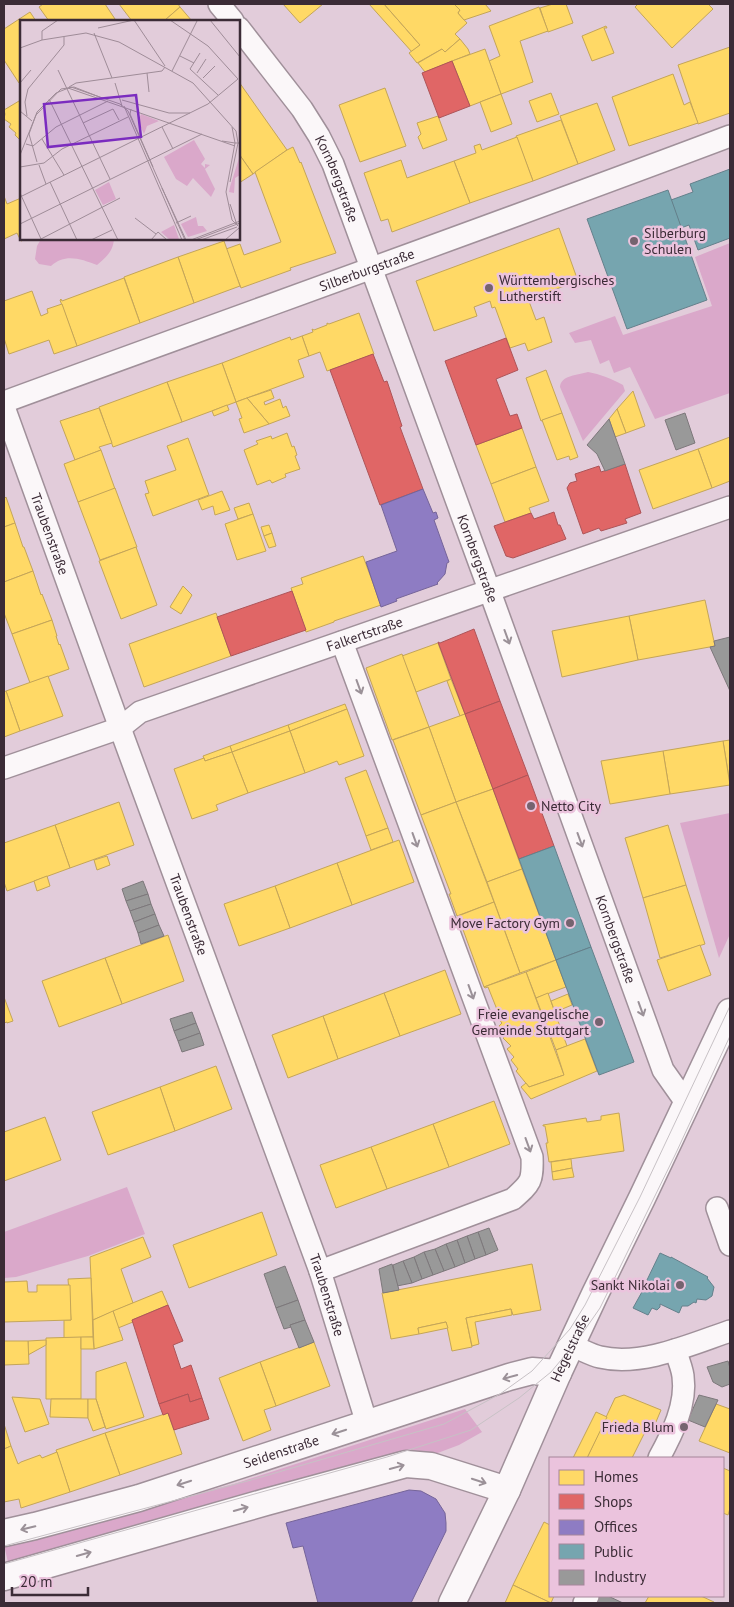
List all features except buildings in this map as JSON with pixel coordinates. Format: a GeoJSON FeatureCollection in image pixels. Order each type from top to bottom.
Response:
{"type":"FeatureCollection","features":[{"type":"Feature","properties":{"kind":"street"},"geometry":{"type":"LineString","coordinates":[[219,4],[232,20]]}},
{"type":"Feature","properties":{"kind":"street","name":"Kornbergstraße"},"geometry":{"type":"LineString","coordinates":[[240,29],[302,109],[319,136],[333,164],[663,1070],[687,1104]]}},
{"type":"Feature","properties":{"kind":"street","name":"Silberburgstraße"},"geometry":{"type":"LineString","coordinates":[[4,402],[563,199],[730,136]]}},
{"type":"Feature","properties":{"kind":"street","name":"Traubenstraße"},"geometry":{"type":"LineString","coordinates":[[4,407],[320,1271],[367,1424]]}},
{"type":"Feature","properties":{"kind":"street","name":"Falkertstraße"},"geometry":{"type":"LineString","coordinates":[[4,768],[120,728],[140,712],[490,592],[730,507]]}},
{"type":"Feature","properties":{"kind":"street"},"geometry":{"type":"LineString","coordinates":[[320,1271],[513,1199],[530,1184],[533,1172],[532,1157],[342,642]]}},
{"type":"Feature","properties":{"kind":"street","name":"Hegelstraße"},"geometry":{"type":"LineString","coordinates":[[452,1603],[507,1490],[595,1294],[730,1012]]}},
{"type":"Feature","properties":{"kind":"street"},"geometry":{"type":"LineString","coordinates":[[717,1208],[730,1245]]}},
{"type":"Feature","properties":{"kind":"street"},"geometry":{"type":"LineString","coordinates":[[572,1346],[601,1357],[626,1359],[647,1357],[675,1350],[730,1331]]}},
{"type":"Feature","properties":{"kind":"street"},"geometry":{"type":"LineString","coordinates":[[659,1457],[679,1414],[684,1394],[683,1375],[675,1350]]}},
{"type":"Feature","properties":{"kind":"street","name":"Seidenstraße"},"geometry":{"type":"LineString","coordinates":[[4,1533],[139,1498],[509,1377],[532,1371],[558,1373]]}},
{"type":"Feature","properties":{"kind":"street"},"geometry":{"type":"LineString","coordinates":[[4,1576],[406,1464],[431,1466],[507,1490]]}},
{"type":"Feature","properties":{"kind":"shaded area"},"geometry":{"type":"Polygon","coordinates":[[[40,240],[114,240],[111,251],[97,265],[73,258],[56,262],[51,266],[39,264],[35,259],[37,246],[40,240]]]}},
{"type":"Feature","properties":{"kind":"shaded area"},"geometry":{"type":"Polygon","coordinates":[[[730,243],[730,393],[655,419],[630,367],[614,373],[609,360],[600,364],[591,340],[575,343],[569,333],[615,316],[623,335],[712,306],[695,257],[730,243]]]}},
{"type":"Feature","properties":{"kind":"shaded area"},"geometry":{"type":"Polygon","coordinates":[[[588,372],[601,375],[623,385],[625,391],[583,441],[560,387],[563,380],[588,372]]]}},
{"type":"Feature","properties":{"kind":"shaded area"},"geometry":{"type":"Polygon","coordinates":[[[730,813],[730,934],[719,958],[680,823],[730,813]]]}},
{"type":"Feature","properties":{"kind":"shaded area"},"geometry":{"type":"Polygon","coordinates":[[[127,1187],[145,1234],[88,1256],[16,1277],[4,1278],[4,1232],[127,1187]]]}},
{"type":"Feature","properties":{"kind":"shaded area"},"geometry":{"type":"Polygon","coordinates":[[[465,1409],[482,1432],[459,1445],[419,1460],[10,1571],[4,1545],[234,1484],[465,1409]]]}},
{"type":"Feature","properties":{"kind":"tram line"},"geometry":{"type":"LineString","coordinates":[[4,1546],[251,1480],[444,1424],[500,1394],[532,1371],[570,1329],[585,1305],[640,1197],[730,1006]]}},
{"type":"Feature","properties":{"kind":"tram line"},"geometry":{"type":"LineString","coordinates":[[4,1564],[387,1457],[471,1430],[519,1398],[551,1372],[577,1341],[600,1308],[676,1153],[730,1036]]}},
{"type":"Feature","properties":{"kind":"place","name":"Silberburg Schulen"},"geometry":{"type":"Point","coordinates":[634,241]}},
{"type":"Feature","properties":{"kind":"place","name":"Württembergisches Lutherstift"},"geometry":{"type":"Point","coordinates":[489,288]}},
{"type":"Feature","properties":{"kind":"place","name":"Netto City"},"geometry":{"type":"Point","coordinates":[531,806]}},
{"type":"Feature","properties":{"kind":"place","name":"Move Factory Gym"},"geometry":{"type":"Point","coordinates":[570,923]}},
{"type":"Feature","properties":{"kind":"place","name":"Freie evangelische Gemeinde Stuttgart"},"geometry":{"type":"Point","coordinates":[599,1022]}},
{"type":"Feature","properties":{"kind":"place","name":"Sankt Nikolai"},"geometry":{"type":"Point","coordinates":[680,1285]}},
{"type":"Feature","properties":{"kind":"place","name":"Frieda Blum"},"geometry":{"type":"Point","coordinates":[684,1427]}}]}
